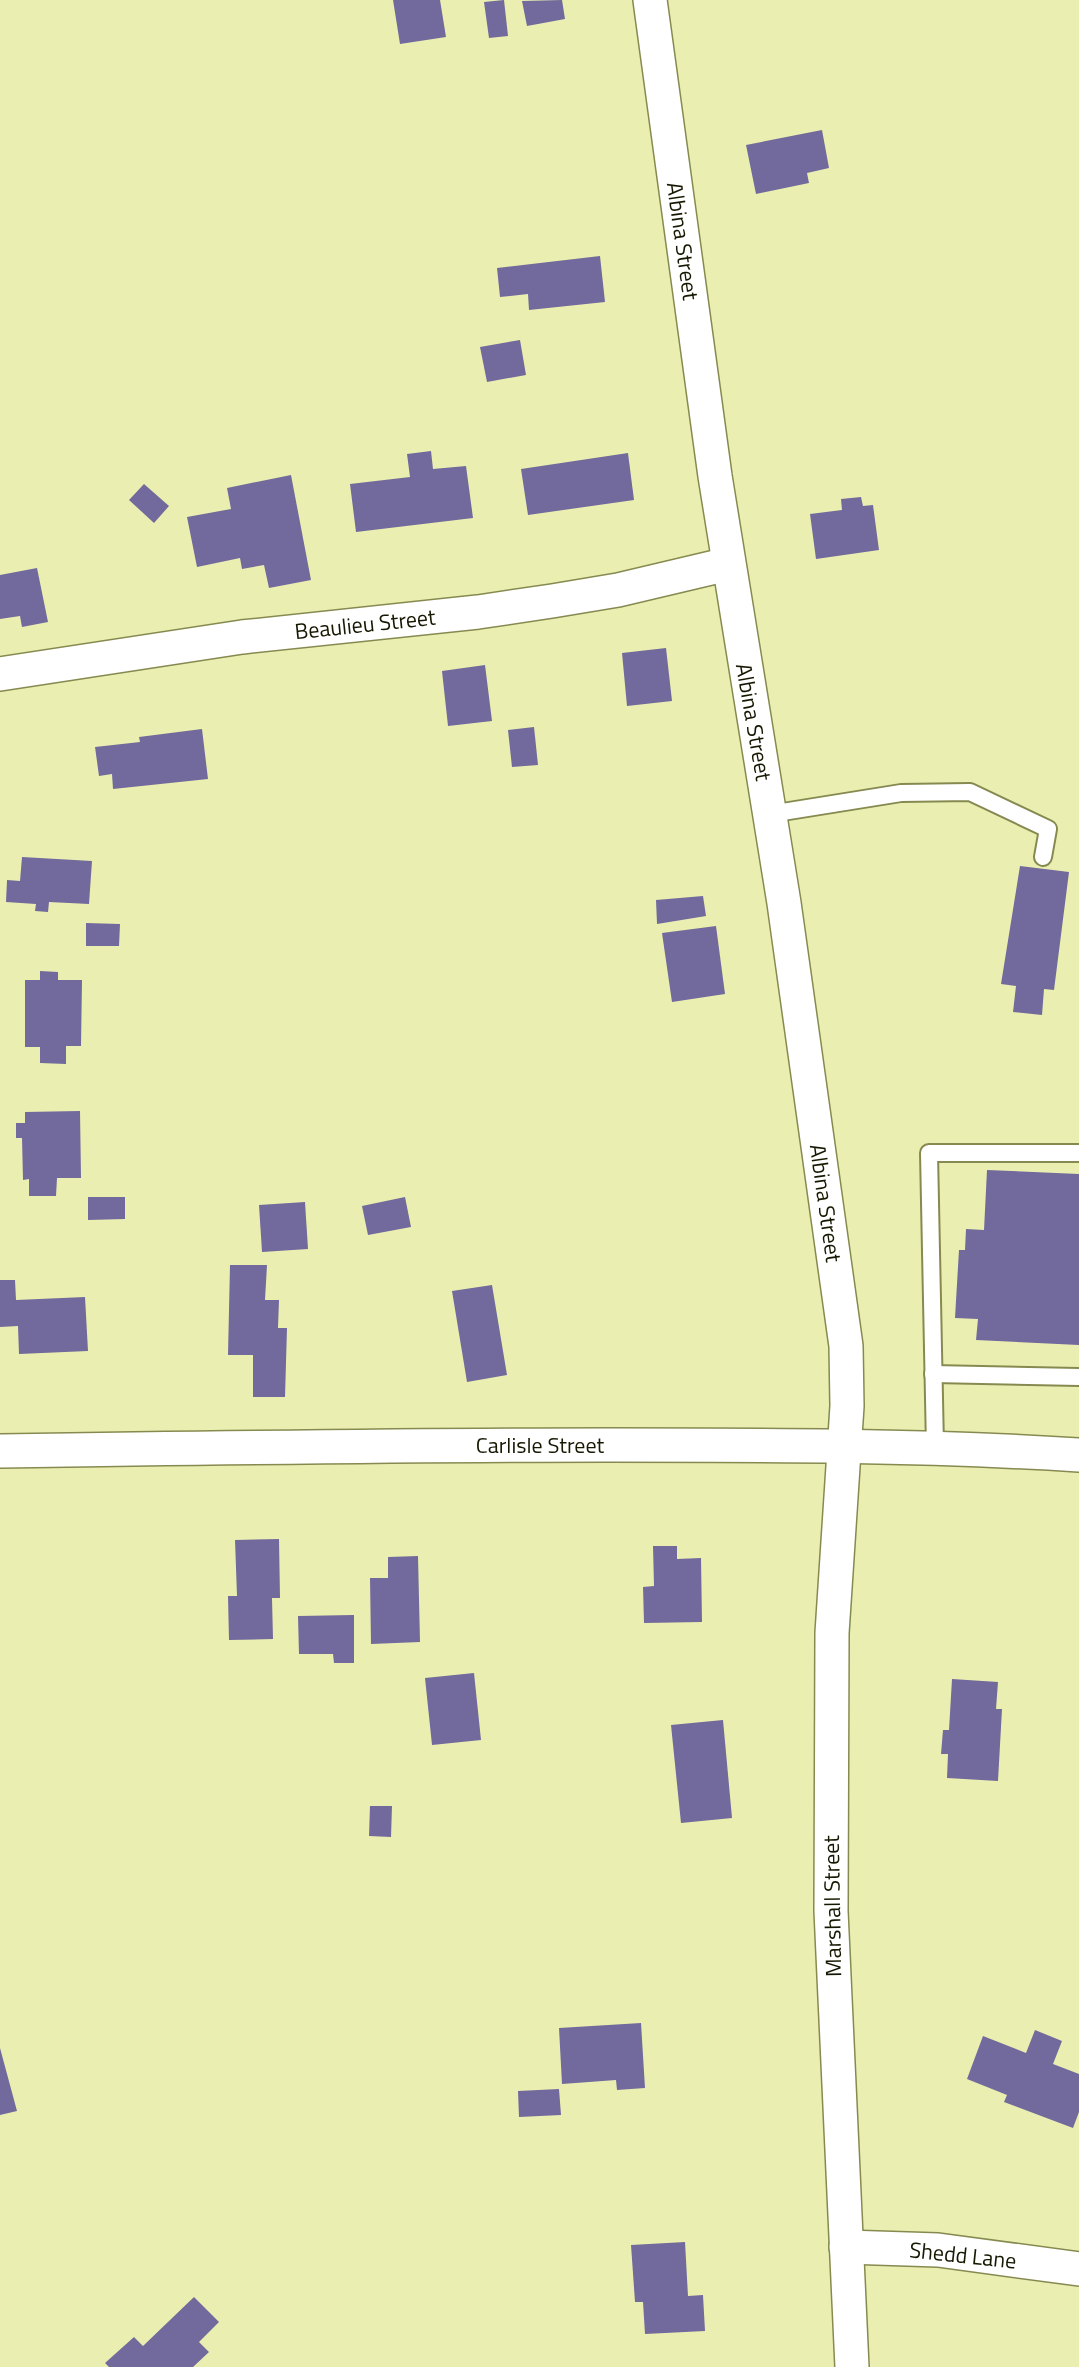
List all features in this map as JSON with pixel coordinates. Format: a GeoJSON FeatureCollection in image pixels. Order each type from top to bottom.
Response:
{"type":"FeatureCollection","features":[{"type":"Feature","properties":{"kind":"street","name":"Albina Street"},"geometry":{"type":"LineString","coordinates":[[650,0],[728,564],[798,992],[846,1346],[847,1396],[844,1444]]}},
{"type":"Feature","properties":{"kind":"street","name":"Beaulieu Street"},"geometry":{"type":"LineString","coordinates":[[0,674],[242,637],[542,603],[618,590],[728,564]]}},
{"type":"Feature","properties":{"kind":"street","name":"Carlisle Street"},"geometry":{"type":"LineString","coordinates":[[0,1451],[414,1445],[844,1444],[1079,1455]]}},
{"type":"Feature","properties":{"kind":"street","name":"Marshall Street"},"geometry":{"type":"LineString","coordinates":[[844,1444],[832,1633],[831,1900],[837,2079],[852,2367]]}},
{"type":"Feature","properties":{"kind":"street","name":"Shedd Lane"},"geometry":{"type":"LineString","coordinates":[[846,2247],[938,2250],[1079,2269]]}},
{"type":"Feature","properties":{"kind":"lane"},"geometry":{"type":"LineString","coordinates":[[770,814],[901,793],[970,792],[1048,829],[1044,857]]}},
{"type":"Feature","properties":{"kind":"lane"},"geometry":{"type":"LineString","coordinates":[[935,1447],[928,1153],[1079,1153]]}},
{"type":"Feature","properties":{"kind":"lane"},"geometry":{"type":"LineString","coordinates":[[933,1374],[1079,1377]]}},
{"type":"Feature","properties":{"kind":"building"},"geometry":{"type":"Polygon","coordinates":[[[393,0],[440,0],[446,37],[400,44],[393,0]]]}},
{"type":"Feature","properties":{"kind":"building"},"geometry":{"type":"Polygon","coordinates":[[[504,0],[508,36],[489,38],[484,2],[504,0]]]}},
{"type":"Feature","properties":{"kind":"building"},"geometry":{"type":"Polygon","coordinates":[[[562,0],[565,19],[527,26],[522,1],[562,0]]]}},
{"type":"Feature","properties":{"kind":"building"},"geometry":{"type":"Polygon","coordinates":[[[822,130],[829,168],[807,173],[809,183],[756,194],[746,145],[822,130]]]}},
{"type":"Feature","properties":{"kind":"building"},"geometry":{"type":"Polygon","coordinates":[[[600,256],[605,302],[529,310],[528,294],[500,297],[497,268],[600,256]]]}},
{"type":"Feature","properties":{"kind":"building"},"geometry":{"type":"Polygon","coordinates":[[[520,340],[526,375],[487,382],[480,347],[520,340]]]}},
{"type":"Feature","properties":{"kind":"building"},"geometry":{"type":"Polygon","coordinates":[[[431,451],[433,469],[466,466],[473,518],[356,532],[350,484],[410,477],[407,454],[431,451]]]}},
{"type":"Feature","properties":{"kind":"building"},"geometry":{"type":"Polygon","coordinates":[[[628,453],[634,500],[528,515],[521,469],[628,453]]]}},
{"type":"Feature","properties":{"kind":"building"},"geometry":{"type":"Polygon","coordinates":[[[291,475],[311,580],[269,588],[264,565],[242,569],[240,558],[197,567],[187,517],[231,509],[227,488],[291,475]]]}},
{"type":"Feature","properties":{"kind":"building"},"geometry":{"type":"Polygon","coordinates":[[[144,484],[169,506],[154,523],[129,500],[144,484]]]}},
{"type":"Feature","properties":{"kind":"building"},"geometry":{"type":"Polygon","coordinates":[[[861,497],[863,506],[873,505],[879,550],[816,559],[810,514],[842,510],[841,499],[861,497]]]}},
{"type":"Feature","properties":{"kind":"building"},"geometry":{"type":"Polygon","coordinates":[[[37,568],[48,622],[22,627],[20,616],[0,619],[0,575],[37,568]]]}},
{"type":"Feature","properties":{"kind":"building"},"geometry":{"type":"Polygon","coordinates":[[[666,648],[672,701],[627,706],[622,653],[666,648]]]}},
{"type":"Feature","properties":{"kind":"building"},"geometry":{"type":"Polygon","coordinates":[[[485,665],[492,721],[448,726],[442,671],[485,665]]]}},
{"type":"Feature","properties":{"kind":"building"},"geometry":{"type":"Polygon","coordinates":[[[534,727],[538,765],[512,767],[508,730],[534,727]]]}},
{"type":"Feature","properties":{"kind":"building"},"geometry":{"type":"Polygon","coordinates":[[[202,729],[208,779],[113,789],[112,774],[99,776],[95,747],[140,742],[139,737],[202,729]]]}},
{"type":"Feature","properties":{"kind":"building"},"geometry":{"type":"Polygon","coordinates":[[[22,857],[92,861],[89,904],[49,902],[48,912],[35,911],[36,904],[6,902],[7,880],[20,881],[22,857]]]}},
{"type":"Feature","properties":{"kind":"building"},"geometry":{"type":"Polygon","coordinates":[[[1020,866],[1069,872],[1054,990],[1044,989],[1042,1015],[1013,1012],[1016,986],[1001,984],[1020,866]]]}},
{"type":"Feature","properties":{"kind":"building"},"geometry":{"type":"Polygon","coordinates":[[[703,896],[706,916],[657,924],[656,900],[703,896]]]}},
{"type":"Feature","properties":{"kind":"building"},"geometry":{"type":"Polygon","coordinates":[[[86,923],[120,924],[119,946],[86,946],[86,923]]]}},
{"type":"Feature","properties":{"kind":"building"},"geometry":{"type":"Polygon","coordinates":[[[716,926],[725,994],[672,1002],[662,933],[716,926]]]}},
{"type":"Feature","properties":{"kind":"building"},"geometry":{"type":"Polygon","coordinates":[[[40,971],[58,972],[58,980],[82,980],[81,1046],[66,1046],[66,1064],[40,1063],[40,1047],[25,1047],[25,980],[40,980],[40,971]]]}},
{"type":"Feature","properties":{"kind":"building"},"geometry":{"type":"Polygon","coordinates":[[[80,1111],[81,1178],[57,1178],[56,1196],[29,1196],[29,1179],[23,1180],[22,1138],[16,1138],[16,1123],[25,1123],[25,1112],[80,1111]]]}},
{"type":"Feature","properties":{"kind":"building"},"geometry":{"type":"Polygon","coordinates":[[[987,1170],[1079,1174],[1079,1345],[976,1340],[978,1319],[955,1318],[959,1250],[965,1250],[966,1229],[984,1230],[987,1170]]]}},
{"type":"Feature","properties":{"kind":"building"},"geometry":{"type":"Polygon","coordinates":[[[88,1197],[125,1197],[125,1219],[88,1220],[88,1197]]]}},
{"type":"Feature","properties":{"kind":"building"},"geometry":{"type":"Polygon","coordinates":[[[405,1197],[411,1227],[368,1235],[362,1206],[405,1197]]]}},
{"type":"Feature","properties":{"kind":"building"},"geometry":{"type":"Polygon","coordinates":[[[305,1202],[308,1249],[262,1252],[259,1205],[305,1202]]]}},
{"type":"Feature","properties":{"kind":"building"},"geometry":{"type":"Polygon","coordinates":[[[230,1265],[267,1265],[265,1300],[279,1300],[278,1328],[287,1328],[285,1397],[253,1397],[253,1355],[228,1355],[230,1265]]]}},
{"type":"Feature","properties":{"kind":"building"},"geometry":{"type":"Polygon","coordinates":[[[0,1280],[15,1280],[16,1300],[85,1297],[88,1351],[19,1354],[18,1326],[0,1327],[0,1280]]]}},
{"type":"Feature","properties":{"kind":"building"},"geometry":{"type":"Polygon","coordinates":[[[492,1285],[507,1375],[467,1382],[452,1291],[492,1285]]]}},
{"type":"Feature","properties":{"kind":"building"},"geometry":{"type":"Polygon","coordinates":[[[279,1539],[280,1598],[272,1598],[273,1639],[229,1640],[228,1596],[237,1596],[235,1540],[279,1539]]]}},
{"type":"Feature","properties":{"kind":"building"},"geometry":{"type":"Polygon","coordinates":[[[653,1546],[677,1546],[677,1559],[701,1558],[702,1622],[644,1623],[643,1587],[654,1586],[653,1546]]]}},
{"type":"Feature","properties":{"kind":"building"},"geometry":{"type":"Polygon","coordinates":[[[418,1556],[420,1642],[371,1644],[370,1578],[388,1578],[388,1557],[418,1556]]]}},
{"type":"Feature","properties":{"kind":"building"},"geometry":{"type":"Polygon","coordinates":[[[354,1615],[354,1663],[334,1663],[333,1654],[299,1654],[298,1616],[354,1615]]]}},
{"type":"Feature","properties":{"kind":"building"},"geometry":{"type":"Polygon","coordinates":[[[474,1673],[481,1740],[432,1745],[425,1678],[474,1673]]]}},
{"type":"Feature","properties":{"kind":"building"},"geometry":{"type":"Polygon","coordinates":[[[952,1679],[998,1682],[996,1709],[1002,1709],[998,1781],[947,1778],[948,1754],[941,1754],[943,1730],[949,1730],[952,1679]]]}},
{"type":"Feature","properties":{"kind":"building"},"geometry":{"type":"Polygon","coordinates":[[[723,1720],[732,1818],[681,1823],[671,1725],[723,1720]]]}},
{"type":"Feature","properties":{"kind":"building"},"geometry":{"type":"Polygon","coordinates":[[[370,1806],[392,1806],[391,1837],[369,1836],[370,1806]]]}},
{"type":"Feature","properties":{"kind":"building"},"geometry":{"type":"Polygon","coordinates":[[[641,2023],[645,2088],[617,2090],[616,2080],[562,2084],[559,2028],[641,2023]]]}},
{"type":"Feature","properties":{"kind":"building"},"geometry":{"type":"Polygon","coordinates":[[[1035,2030],[1062,2041],[1053,2064],[1079,2074],[1079,2112],[1073,2128],[1004,2102],[1007,2095],[967,2079],[983,2036],[1026,2053],[1035,2030]]]}},
{"type":"Feature","properties":{"kind":"building"},"geometry":{"type":"Polygon","coordinates":[[[0,2048],[17,2111],[0,2115],[0,2048]]]}},
{"type":"Feature","properties":{"kind":"building"},"geometry":{"type":"Polygon","coordinates":[[[559,2089],[561,2115],[519,2117],[518,2091],[559,2089]]]}},
{"type":"Feature","properties":{"kind":"building"},"geometry":{"type":"Polygon","coordinates":[[[685,2242],[688,2296],[703,2295],[705,2331],[645,2334],[643,2302],[635,2302],[631,2245],[685,2242]]]}},
{"type":"Feature","properties":{"kind":"building"},"geometry":{"type":"Polygon","coordinates":[[[194,2297],[219,2322],[199,2342],[209,2352],[193,2367],[109,2367],[105,2363],[134,2337],[143,2346],[194,2297]]]}}]}
